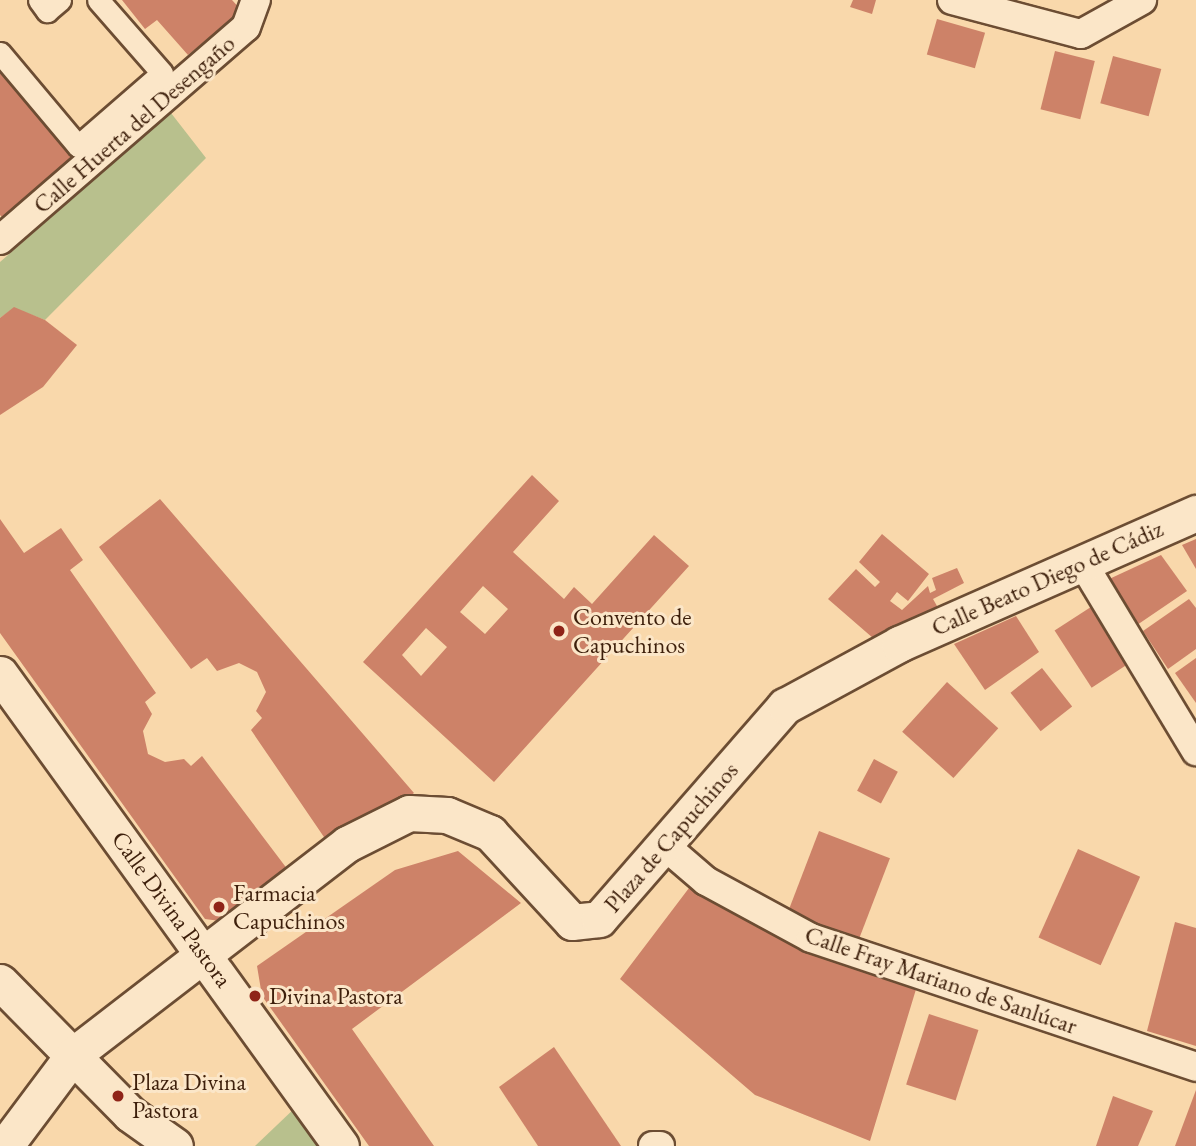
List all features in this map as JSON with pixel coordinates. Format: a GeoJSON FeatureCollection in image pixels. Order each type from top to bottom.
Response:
{"type":"FeatureCollection","features":[{"type":"Feature","properties":{"kind":"street"},"geometry":{"type":"LineString","coordinates":[[39,0],[47,10],[60,0]]}},
{"type":"Feature","properties":{"kind":"street"},"geometry":{"type":"LineString","coordinates":[[0,53],[78,146],[162,73],[98,0]]}},
{"type":"Feature","properties":{"kind":"street","name":"Calle Huerta del Desengaño"},"geometry":{"type":"LineString","coordinates":[[0,240],[246,27],[256,0]]}},
{"type":"Feature","properties":{"kind":"street"},"geometry":{"type":"LineString","coordinates":[[952,0],[1081,34],[1142,0]]}},
{"type":"Feature","properties":{"kind":"street","name":"Calle Beato Diego de Cádiz"},"geometry":{"type":"LineString","coordinates":[[899,644],[1196,513]]}},
{"type":"Feature","properties":{"kind":"street"},"geometry":{"type":"LineString","coordinates":[[1082,562],[1196,751]]}},
{"type":"Feature","properties":{"kind":"street","name":"Plaza de Capuchinos"},"geometry":{"type":"LineString","coordinates":[[205,954],[347,844],[409,813],[447,815],[490,834],[572,922],[599,919],[785,706],[899,644]]}},
{"type":"Feature","properties":{"kind":"street","name":"Calle Divina Pastora"},"geometry":{"type":"LineString","coordinates":[[0,674],[205,954],[341,1146]]}},
{"type":"Feature","properties":{"kind":"street","name":"Calle Fray Mariano de Sanlúcar"},"geometry":{"type":"LineString","coordinates":[[664,845],[706,881],[811,938],[1196,1067]]}},
{"type":"Feature","properties":{"kind":"street"},"geometry":{"type":"LineString","coordinates":[[5,1146],[73,1055],[205,954]]}},
{"type":"Feature","properties":{"kind":"street"},"geometry":{"type":"LineString","coordinates":[[0,982],[130,1114],[175,1146]]}},
{"type":"Feature","properties":{"kind":"green space"},"geometry":{"type":"Polygon","coordinates":[[[171,113],[206,158],[45,320],[14,308],[0,318],[0,262],[171,113]]]}},
{"type":"Feature","properties":{"kind":"green space","name":"Plaza Divina Pastora"},"geometry":{"type":"Polygon","coordinates":[[[297,1106],[326,1146],[255,1146],[297,1106]]]}},
{"type":"Feature","properties":{"kind":"building"},"geometry":{"type":"Polygon","coordinates":[[[122,0],[232,0],[242,11],[188,55],[157,20],[145,29],[122,0]]]}},
{"type":"Feature","properties":{"kind":"building"},"geometry":{"type":"Polygon","coordinates":[[[853,0],[876,0],[872,14],[850,7],[853,0]]]}},
{"type":"Feature","properties":{"kind":"building"},"geometry":{"type":"Polygon","coordinates":[[[937,19],[985,33],[975,68],[927,55],[937,19]]]}},
{"type":"Feature","properties":{"kind":"building"},"geometry":{"type":"Polygon","coordinates":[[[1055,51],[1095,61],[1080,119],[1040,109],[1055,51]]]}},
{"type":"Feature","properties":{"kind":"building"},"geometry":{"type":"Polygon","coordinates":[[[0,53],[86,154],[7,223],[0,215],[0,53]]]}},
{"type":"Feature","properties":{"kind":"building"},"geometry":{"type":"Polygon","coordinates":[[[1113,56],[1161,69],[1149,116],[1100,103],[1113,56]]]}},
{"type":"Feature","properties":{"kind":"building"},"geometry":{"type":"Polygon","coordinates":[[[14,307],[45,320],[77,345],[43,387],[0,415],[0,318],[14,307]]]}},
{"type":"Feature","properties":{"kind":"building","name":"Convento de Capuchinos"},"geometry":{"type":"Polygon","coordinates":[[[532,475],[559,501],[513,552],[564,599],[574,587],[592,604],[654,535],[689,566],[494,782],[363,662],[532,475]],[[483,586],[460,612],[485,634],[508,609],[483,586]],[[426,628],[402,655],[421,676],[447,647],[426,628]]]}},
{"type":"Feature","properties":{"kind":"building"},"geometry":{"type":"Polygon","coordinates":[[[160,499],[414,793],[235,923],[205,919],[0,633],[0,519],[24,553],[61,528],[83,560],[70,570],[156,693],[145,702],[152,714],[143,731],[148,754],[165,762],[184,759],[191,766],[202,756],[288,870],[326,840],[251,730],[262,718],[256,711],[266,692],[257,672],[239,663],[217,671],[207,658],[191,669],[99,547],[160,499]]]}},
{"type":"Feature","properties":{"kind":"building"},"geometry":{"type":"Polygon","coordinates":[[[882,534],[929,574],[908,601],[897,592],[890,601],[902,610],[928,586],[930,593],[936,590],[932,578],[957,568],[964,583],[933,599],[941,613],[881,645],[828,599],[856,569],[875,587],[880,582],[859,562],[882,534]]]}},
{"type":"Feature","properties":{"kind":"building"},"geometry":{"type":"Polygon","coordinates":[[[1196,539],[1196,569],[1182,545],[1196,539]]]}},
{"type":"Feature","properties":{"kind":"building"},"geometry":{"type":"Polygon","coordinates":[[[1161,555],[1187,591],[1137,625],[1107,580],[1161,555]]]}},
{"type":"Feature","properties":{"kind":"building"},"geometry":{"type":"Polygon","coordinates":[[[1189,599],[1196,608],[1196,649],[1168,669],[1143,631],[1189,599]]]}},
{"type":"Feature","properties":{"kind":"building"},"geometry":{"type":"Polygon","coordinates":[[[1094,605],[1131,662],[1092,688],[1055,631],[1094,605]]]}},
{"type":"Feature","properties":{"kind":"building"},"geometry":{"type":"Polygon","coordinates":[[[1016,616],[1039,652],[985,690],[954,644],[1016,616]]]}},
{"type":"Feature","properties":{"kind":"building"},"geometry":{"type":"Polygon","coordinates":[[[1196,658],[1196,703],[1175,673],[1196,658]]]}},
{"type":"Feature","properties":{"kind":"building"},"geometry":{"type":"Polygon","coordinates":[[[1042,668],[1072,707],[1041,731],[1010,693],[1042,668]]]}},
{"type":"Feature","properties":{"kind":"building"},"geometry":{"type":"Polygon","coordinates":[[[947,682],[998,728],[953,778],[902,732],[947,682]]]}},
{"type":"Feature","properties":{"kind":"building"},"geometry":{"type":"Polygon","coordinates":[[[874,759],[898,772],[881,803],[857,791],[874,759]]]}},
{"type":"Feature","properties":{"kind":"building"},"geometry":{"type":"Polygon","coordinates":[[[819,831],[890,858],[858,940],[787,913],[819,831]]]}},
{"type":"Feature","properties":{"kind":"building"},"geometry":{"type":"Polygon","coordinates":[[[1078,849],[1140,877],[1101,965],[1039,938],[1078,849]]]}},
{"type":"Feature","properties":{"kind":"building"},"geometry":{"type":"Polygon","coordinates":[[[458,851],[521,903],[352,1029],[434,1146],[369,1146],[262,996],[257,966],[395,870],[458,851]]]}},
{"type":"Feature","properties":{"kind":"building"},"geometry":{"type":"Polygon","coordinates":[[[689,888],[809,951],[917,986],[870,1141],[755,1095],[620,979],[689,888]]]}},
{"type":"Feature","properties":{"kind":"building"},"geometry":{"type":"Polygon","coordinates":[[[1175,922],[1196,928],[1196,1046],[1147,1031],[1175,922]]]}},
{"type":"Feature","properties":{"kind":"building"},"geometry":{"type":"Polygon","coordinates":[[[929,1014],[978,1030],[956,1100],[906,1084],[929,1014]]]}},
{"type":"Feature","properties":{"kind":"building"},"geometry":{"type":"Polygon","coordinates":[[[554,1047],[621,1146],[538,1146],[499,1087],[554,1047]]]}},
{"type":"Feature","properties":{"kind":"building"},"geometry":{"type":"Polygon","coordinates":[[[1196,1090],[1196,1146],[1175,1146],[1196,1090]]]}},
{"type":"Feature","properties":{"kind":"building"},"geometry":{"type":"Polygon","coordinates":[[[1113,1096],[1153,1111],[1138,1146],[1096,1146],[1113,1096]]]}},
{"type":"Feature","properties":{"kind":"place","name":"Convento de Capuchinos"},"geometry":{"type":"Point","coordinates":[559,631]}},
{"type":"Feature","properties":{"kind":"place","name":"Farmacia Capuchinos"},"geometry":{"type":"Point","coordinates":[219,907]}},
{"type":"Feature","properties":{"kind":"place","name":"Divina Pastora"},"geometry":{"type":"Point","coordinates":[255,996]}},
{"type":"Feature","properties":{"kind":"place","name":"Plaza Divina Pastora"},"geometry":{"type":"Point","coordinates":[118,1096]}}]}
